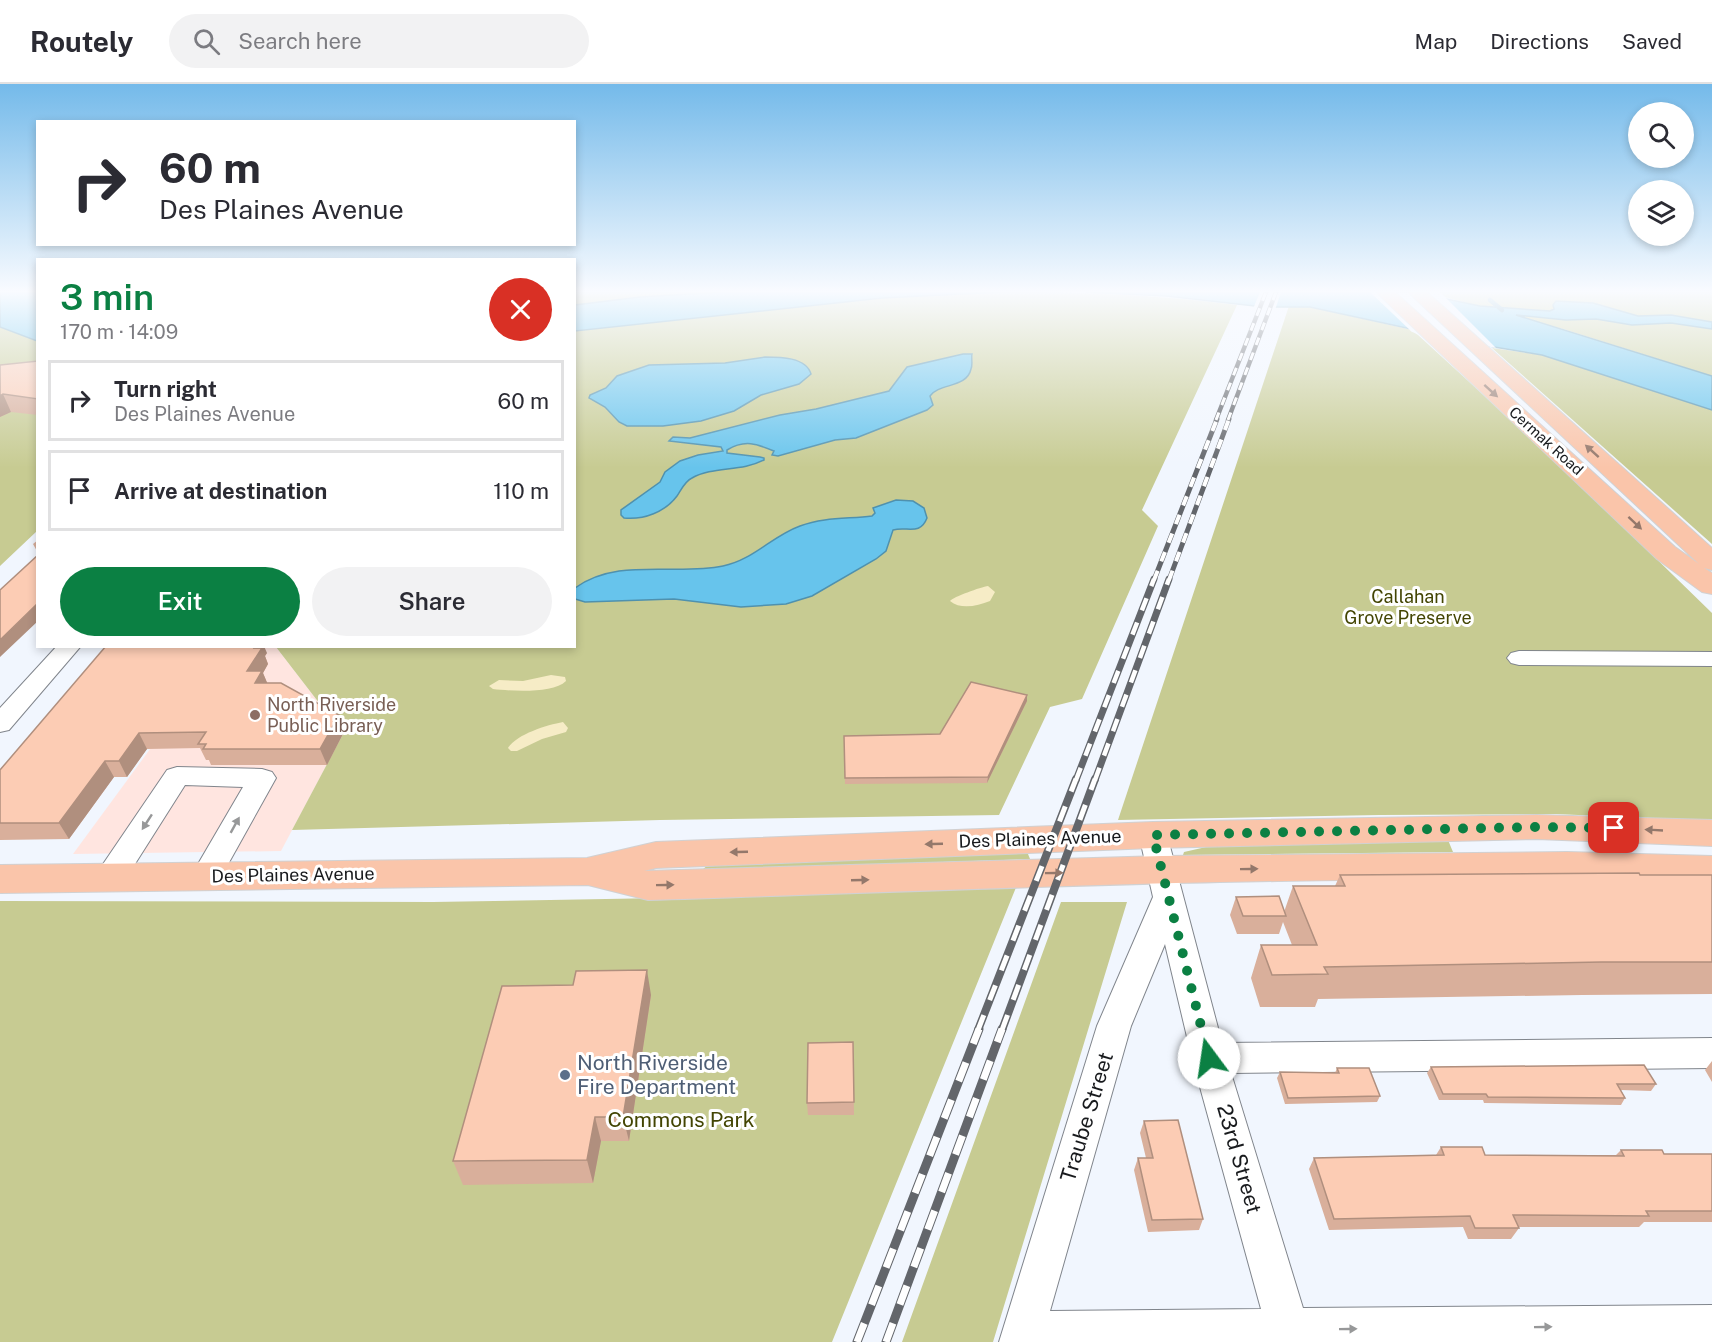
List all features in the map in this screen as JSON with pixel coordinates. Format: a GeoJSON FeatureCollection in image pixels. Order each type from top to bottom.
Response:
{"type":"FeatureCollection","features":[{"type":"Feature","properties":{"kind":"main road","name":"Cermak Road"},"geometry":{"type":"LineString","coordinates":[[1447,351],[1666,553],[1712,586]]}},
{"type":"Feature","properties":{"kind":"main road","name":"Cermak Road"},"geometry":{"type":"LineString","coordinates":[[1482,351],[1712,562]]}},
{"type":"Feature","properties":{"kind":"main road","name":"Des Plaines Avenue"},"geometry":{"type":"LineString","coordinates":[[0,879],[587,872],[656,855],[1153,835],[1538,827],[1712,833]]}},
{"type":"Feature","properties":{"kind":"main road","name":"Des Plaines Avenue"},"geometry":{"type":"LineString","coordinates":[[587,872],[648,886],[1166,883],[1567,865],[1712,870]]}},
{"type":"Feature","properties":{"kind":"street"},"geometry":{"type":"LineString","coordinates":[[0,724],[68,648]]}},
{"type":"Feature","properties":{"kind":"street"},"geometry":{"type":"LineString","coordinates":[[1520,658],[1712,659]]}},
{"type":"Feature","properties":{"kind":"street"},"geometry":{"type":"LineString","coordinates":[[110,878],[177,776],[262,778],[206,876]]}},
{"type":"Feature","properties":{"kind":"street","name":"23rd Street"},"geometry":{"type":"LineString","coordinates":[[1153,835],[1209,1058],[1291,1336]]}},
{"type":"Feature","properties":{"kind":"street","name":"Traube Street"},"geometry":{"type":"LineString","coordinates":[[1021,1337],[1114,1026],[1166,883]]}},
{"type":"Feature","properties":{"kind":"street"},"geometry":{"type":"LineString","coordinates":[[1209,1058],[1712,1053]]}},
{"type":"Feature","properties":{"kind":"street"},"geometry":{"type":"LineString","coordinates":[[1021,1337],[1291,1336],[1712,1326]]}},
{"type":"Feature","properties":{"kind":"shaded area"},"geometry":{"type":"Polygon","coordinates":[[[224,648],[277,648],[343,734],[281,851],[73,854],[224,648]]]}},
{"type":"Feature","properties":{"kind":"green space"},"geometry":{"type":"Polygon","coordinates":[[[0,351],[36,351],[36,532],[0,566],[0,351]]]}},
{"type":"Feature","properties":{"kind":"green space"},"geometry":{"type":"Polygon","coordinates":[[[576,351],[1216,351],[1142,510],[1158,526],[1082,699],[1050,707],[999,815],[660,820],[292,830],[343,734],[277,648],[576,648],[576,351]]]}},
{"type":"Feature","properties":{"kind":"green space","name":"Callahan Grove Preserve"},"geometry":{"type":"Polygon","coordinates":[[[1274,351],[1435,351],[1558,463],[1712,613],[1712,821],[1556,814],[1118,820],[1274,351]]]}},
{"type":"Feature","properties":{"kind":"green space"},"geometry":{"type":"Polygon","coordinates":[[[1495,351],[1542,355],[1712,410],[1712,544],[1495,351]]]}},
{"type":"Feature","properties":{"kind":"green space"},"geometry":{"type":"Polygon","coordinates":[[[1632,351],[1712,351],[1712,376],[1632,351]]]}},
{"type":"Feature","properties":{"kind":"green space"},"geometry":{"type":"Polygon","coordinates":[[[1448,840],[1453,852],[1183,855],[1184,852],[1215,845],[1448,840]]]}},
{"type":"Feature","properties":{"kind":"green space"},"geometry":{"type":"Polygon","coordinates":[[[1028,854],[1030,859],[702,870],[709,864],[1028,854]]]}},
{"type":"Feature","properties":{"kind":"green space","name":"Commons Park"},"geometry":{"type":"Polygon","coordinates":[[[1017,885],[832,1342],[0,1342],[0,901],[433,902],[718,897],[1017,885]]]}},
{"type":"Feature","properties":{"kind":"green space"},"geometry":{"type":"Polygon","coordinates":[[[1061,902],[1127,902],[993,1342],[902,1342],[1061,902]]]}},
{"type":"Feature","properties":{"kind":"sand"},"geometry":{"type":"Polygon","coordinates":[[[988,586],[995,592],[990,601],[975,606],[959,606],[950,601],[968,592],[988,586]]]}},
{"type":"Feature","properties":{"kind":"sand"},"geometry":{"type":"Polygon","coordinates":[[[551,675],[565,677],[566,681],[552,688],[531,691],[493,689],[489,686],[499,680],[523,681],[551,675]]]}},
{"type":"Feature","properties":{"kind":"sand"},"geometry":{"type":"Polygon","coordinates":[[[563,722],[568,728],[566,732],[542,739],[517,751],[511,751],[508,748],[525,734],[563,722]]]}},
{"type":"Feature","properties":{"kind":"water"},"geometry":{"type":"Polygon","coordinates":[[[1516,351],[1631,351],[1712,376],[1712,410],[1542,355],[1516,351]]]}},
{"type":"Feature","properties":{"kind":"water"},"geometry":{"type":"Polygon","coordinates":[[[972,354],[972,367],[968,375],[959,382],[934,392],[930,396],[933,405],[927,410],[856,438],[835,440],[778,456],[772,455],[774,451],[756,445],[745,444],[733,447],[727,450],[727,453],[760,457],[764,460],[746,466],[700,474],[685,483],[672,502],[654,514],[639,518],[624,518],[621,515],[621,510],[660,482],[665,472],[680,461],[723,451],[721,447],[669,441],[673,437],[690,438],[889,391],[907,367],[972,354]]]}},
{"type":"Feature","properties":{"kind":"water"},"geometry":{"type":"Polygon","coordinates":[[[765,357],[798,361],[808,368],[811,374],[799,384],[761,395],[734,411],[701,421],[663,426],[627,426],[619,422],[605,407],[589,398],[590,395],[606,388],[617,376],[649,365],[725,363],[765,357]]]}},
{"type":"Feature","properties":{"kind":"water"},"geometry":{"type":"Polygon","coordinates":[[[896,500],[913,501],[924,508],[927,518],[924,524],[917,529],[893,530],[886,551],[876,559],[812,596],[786,604],[741,607],[674,599],[585,602],[576,599],[576,587],[609,573],[647,569],[704,569],[723,566],[744,559],[800,526],[827,520],[872,516],[875,513],[873,508],[896,500]]]}},
{"type":"Feature","properties":{"kind":"building"},"geometry":{"type":"Polygon","coordinates":[[[36,361],[36,399],[3,394],[0,396],[0,365],[36,361]]]}},
{"type":"Feature","properties":{"kind":"building"},"geometry":{"type":"Polygon","coordinates":[[[36,557],[36,605],[0,640],[0,590],[36,557]]]}},
{"type":"Feature","properties":{"kind":"building"},"geometry":{"type":"Polygon","coordinates":[[[104,648],[262,648],[247,671],[262,671],[255,683],[281,683],[339,715],[320,749],[203,749],[206,744],[198,744],[206,732],[139,733],[119,761],[105,761],[59,823],[0,823],[0,770],[104,648]]]}},
{"type":"Feature","properties":{"kind":"building"},"geometry":{"type":"Polygon","coordinates":[[[971,682],[1027,695],[988,777],[845,778],[844,736],[940,734],[971,682]]]}},
{"type":"Feature","properties":{"kind":"building"},"geometry":{"type":"Polygon","coordinates":[[[1639,873],[1640,875],[1712,875],[1712,962],[1324,967],[1328,974],[1272,975],[1261,945],[1317,945],[1293,886],[1345,886],[1340,875],[1639,873]]]}},
{"type":"Feature","properties":{"kind":"building"},"geometry":{"type":"Polygon","coordinates":[[[1279,896],[1286,916],[1243,916],[1236,897],[1279,896]]]}},
{"type":"Feature","properties":{"kind":"building","name":"North Riverside Fire Department"},"geometry":{"type":"Polygon","coordinates":[[[647,970],[623,1117],[595,1117],[587,1160],[453,1161],[502,986],[573,985],[576,971],[647,970]]]}},
{"type":"Feature","properties":{"kind":"building"},"geometry":{"type":"Polygon","coordinates":[[[853,1042],[854,1102],[807,1103],[808,1043],[853,1042]]]}},
{"type":"Feature","properties":{"kind":"building"},"geometry":{"type":"Polygon","coordinates":[[[1644,1065],[1656,1084],[1617,1084],[1625,1098],[1488,1097],[1486,1094],[1443,1094],[1431,1067],[1644,1065]]]}},
{"type":"Feature","properties":{"kind":"building"},"geometry":{"type":"Polygon","coordinates":[[[1337,1068],[1369,1068],[1380,1096],[1288,1098],[1280,1072],[1339,1073],[1337,1068]]]}},
{"type":"Feature","properties":{"kind":"building"},"geometry":{"type":"Polygon","coordinates":[[[1178,1120],[1203,1219],[1152,1220],[1138,1158],[1153,1158],[1144,1121],[1178,1120]]]}},
{"type":"Feature","properties":{"kind":"building"},"geometry":{"type":"Polygon","coordinates":[[[1441,1147],[1482,1147],[1485,1155],[1624,1156],[1621,1150],[1662,1150],[1664,1154],[1712,1154],[1712,1211],[1646,1211],[1649,1216],[1513,1215],[1519,1228],[1475,1228],[1470,1216],[1334,1219],[1314,1158],[1444,1155],[1441,1147]]]}},
{"type":"Feature","properties":{"kind":"railway"},"geometry":{"type":"LineString","coordinates":[[1216,420],[1243,351]]}},
{"type":"Feature","properties":{"kind":"railway"},"geometry":{"type":"LineString","coordinates":[[1228,420],[1254,351]]}},
{"type":"Feature","properties":{"kind":"railway"},"geometry":{"type":"LineString","coordinates":[[1154,580],[1217,419]]}},
{"type":"Feature","properties":{"kind":"railway"},"geometry":{"type":"LineString","coordinates":[[1169,580],[1229,419]]}},
{"type":"Feature","properties":{"kind":"railway"},"geometry":{"type":"LineString","coordinates":[[1076,780],[1154,579]]}},
{"type":"Feature","properties":{"kind":"railway"},"geometry":{"type":"LineString","coordinates":[[1095,780],[1169,579]]}},
{"type":"Feature","properties":{"kind":"railway"},"geometry":{"type":"LineString","coordinates":[[978,1030],[1076,779]]}},
{"type":"Feature","properties":{"kind":"railway"},"geometry":{"type":"LineString","coordinates":[[1002,1030],[1095,779]]}},
{"type":"Feature","properties":{"kind":"railway"},"geometry":{"type":"LineString","coordinates":[[857,1342],[979,1029]]}},
{"type":"Feature","properties":{"kind":"railway"},"geometry":{"type":"LineString","coordinates":[[886,1342],[1002,1029]]}},
{"type":"Feature","properties":{"kind":"place","name":"North Riverside Public Library"},"geometry":{"type":"Point","coordinates":[255,715]}},
{"type":"Feature","properties":{"kind":"place","name":"North Riverside Fire Department"},"geometry":{"type":"Point","coordinates":[565,1075]}},
{"type":"Feature","properties":{"kind":"route"},"geometry":{"type":"LineString","coordinates":[[1209,1058],[1153,835],[1538,827],[1614,828]]}}]}
